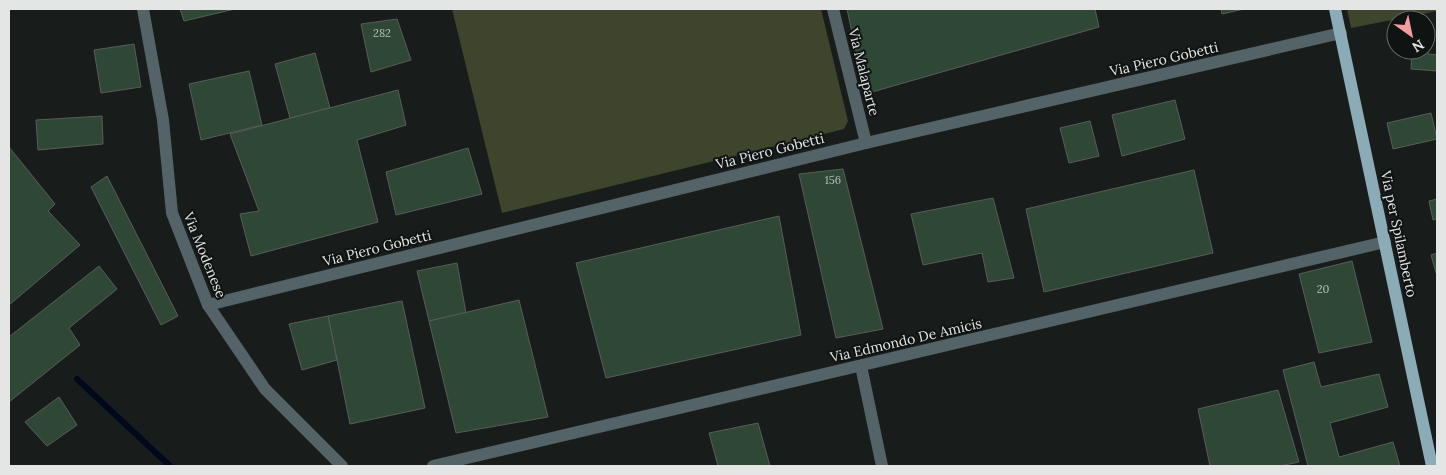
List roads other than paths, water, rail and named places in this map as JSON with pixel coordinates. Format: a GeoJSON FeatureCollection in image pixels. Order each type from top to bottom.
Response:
{"type":"FeatureCollection","features":[{"type":"Feature","properties":{"kind":"main road","name":"Via per Spilamberto"},"geometry":{"type":"LineString","coordinates":[[1335,9],[1433,463]]}},
{"type":"Feature","properties":{"kind":"street","name":"Via Modenese"},"geometry":{"type":"LineString","coordinates":[[143,9],[162,120],[172,213],[208,305],[265,389],[342,466]]}},
{"type":"Feature","properties":{"kind":"street","name":"Via Malaparte"},"geometry":{"type":"LineString","coordinates":[[834,9],[866,143]]}},
{"type":"Feature","properties":{"kind":"street","name":"Via Piero Gobetti"},"geometry":{"type":"LineString","coordinates":[[208,305],[866,143],[1341,33]]}},
{"type":"Feature","properties":{"kind":"street","name":"Via Edmondo De Amicis"},"geometry":{"type":"LineString","coordinates":[[433,466],[1385,242]]}},
{"type":"Feature","properties":{"kind":"street"},"geometry":{"type":"LineString","coordinates":[[861,366],[882,466]]}},
{"type":"Feature","properties":{"kind":"waterway"},"geometry":{"type":"LineString","coordinates":[[77,379],[170,466]]}}]}
